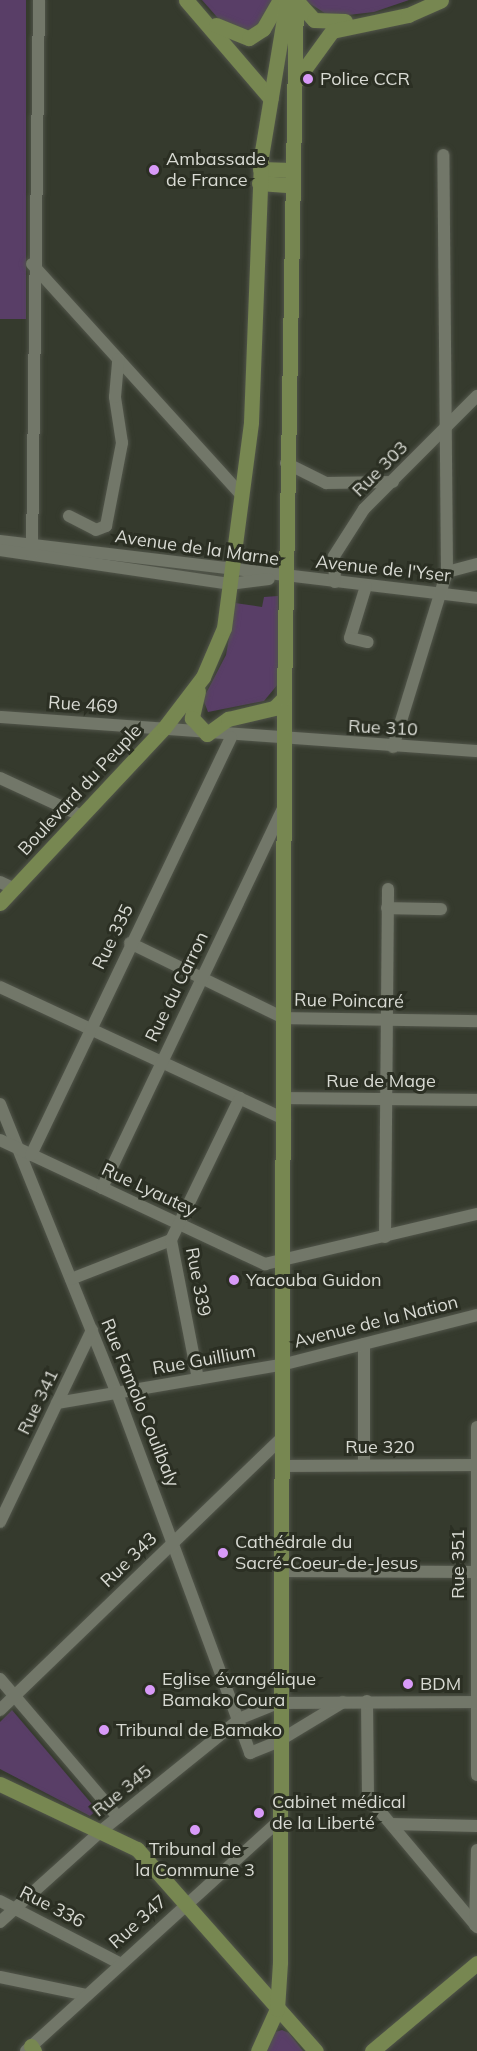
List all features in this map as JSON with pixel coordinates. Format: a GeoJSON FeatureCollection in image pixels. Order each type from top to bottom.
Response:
{"type":"FeatureCollection","features":[{"type":"Feature","properties":{"kind":"main road"},"geometry":{"type":"LineString","coordinates":[[186,0],[271,99]]}},
{"type":"Feature","properties":{"kind":"main road"},"geometry":{"type":"LineString","coordinates":[[193,0],[222,30],[249,38],[263,29],[280,0]]}},
{"type":"Feature","properties":{"kind":"main road"},"geometry":{"type":"LineString","coordinates":[[284,698],[274,708],[228,720],[207,734],[192,718],[203,677],[224,628],[242,496],[254,375],[260,176],[287,0]]}},
{"type":"Feature","properties":{"kind":"main road"},"geometry":{"type":"LineString","coordinates":[[296,0],[302,13],[332,24],[375,17],[422,0]]}},
{"type":"Feature","properties":{"kind":"main road"},"geometry":{"type":"LineString","coordinates":[[258,2051],[277,2008],[277,1743],[285,1364],[286,463],[290,177],[296,0]]}},
{"type":"Feature","properties":{"kind":"main road"},"geometry":{"type":"LineString","coordinates":[[295,82],[332,31],[408,15],[441,0]]}},
{"type":"Feature","properties":{"kind":"main road"},"geometry":{"type":"LineString","coordinates":[[260,176],[290,177]]}},
{"type":"Feature","properties":{"kind":"main road","name":"Boulevard du Peuple"},"geometry":{"type":"LineString","coordinates":[[0,903],[164,728],[203,677]]}},
{"type":"Feature","properties":{"kind":"main road"},"geometry":{"type":"LineString","coordinates":[[0,1784],[137,1849],[184,1897],[316,2051]]}},
{"type":"Feature","properties":{"kind":"main road"},"geometry":{"type":"LineString","coordinates":[[372,2051],[477,1963]]}},
{"type":"Feature","properties":{"kind":"street"},"geometry":{"type":"LineString","coordinates":[[33,550],[32,264],[39,0]]}},
{"type":"Feature","properties":{"kind":"street"},"geometry":{"type":"LineString","coordinates":[[393,747],[447,572],[443,155]]}},
{"type":"Feature","properties":{"kind":"street"},"geometry":{"type":"LineString","coordinates":[[32,264],[242,496]]}},
{"type":"Feature","properties":{"kind":"street"},"geometry":{"type":"LineString","coordinates":[[69,516],[96,530],[106,526],[122,443],[115,398],[118,359]]}},
{"type":"Feature","properties":{"kind":"street","name":"Rue 303"},"geometry":{"type":"LineString","coordinates":[[335,582],[334,556],[341,541],[393,482],[477,396]]}},
{"type":"Feature","properties":{"kind":"street"},"geometry":{"type":"LineString","coordinates":[[286,463],[326,483],[393,482]]}},
{"type":"Feature","properties":{"kind":"street","name":"Avenue de la Marne"},"geometry":{"type":"LineString","coordinates":[[0,541],[33,550],[231,577],[286,577]]}},
{"type":"Feature","properties":{"kind":"street","name":"Avenue de la Marne"},"geometry":{"type":"LineString","coordinates":[[0,550],[33,550]]}},
{"type":"Feature","properties":{"kind":"street"},"geometry":{"type":"LineString","coordinates":[[447,572],[477,564]]}},
{"type":"Feature","properties":{"kind":"street","name":"Avenue de l'Yser"},"geometry":{"type":"LineString","coordinates":[[286,577],[477,598]]}},
{"type":"Feature","properties":{"kind":"street"},"geometry":{"type":"LineString","coordinates":[[366,586],[350,638],[368,642]]}},
{"type":"Feature","properties":{"kind":"street","name":"Rue 469"},"geometry":{"type":"LineString","coordinates":[[0,717],[164,728],[231,737]]}},
{"type":"Feature","properties":{"kind":"street","name":"Rue 310"},"geometry":{"type":"LineString","coordinates":[[231,737],[477,751]]}},
{"type":"Feature","properties":{"kind":"street","name":"Rue 335"},"geometry":{"type":"LineString","coordinates":[[31,1155],[129,943],[231,737]]}},
{"type":"Feature","properties":{"kind":"street"},"geometry":{"type":"LineString","coordinates":[[0,778],[82,816]]}},
{"type":"Feature","properties":{"kind":"street","name":"Rue du Carron"},"geometry":{"type":"LineString","coordinates":[[102,1188],[286,802]]}},
{"type":"Feature","properties":{"kind":"street"},"geometry":{"type":"LineString","coordinates":[[0,882],[15,889]]}},
{"type":"Feature","properties":{"kind":"street"},"geometry":{"type":"LineString","coordinates":[[385,1237],[383,1099],[388,889]]}},
{"type":"Feature","properties":{"kind":"street"},"geometry":{"type":"LineString","coordinates":[[387,908],[441,909]]}},
{"type":"Feature","properties":{"kind":"street","name":"Rue Poincaré"},"geometry":{"type":"LineString","coordinates":[[129,943],[284,1018],[477,1021]]}},
{"type":"Feature","properties":{"kind":"street"},"geometry":{"type":"LineString","coordinates":[[0,987],[285,1119]]}},
{"type":"Feature","properties":{"kind":"street","name":"Rue 339"},"geometry":{"type":"LineString","coordinates":[[198,1379],[171,1240],[240,1098]]}},
{"type":"Feature","properties":{"kind":"street","name":"Rue de Mage"},"geometry":{"type":"LineString","coordinates":[[285,1098],[477,1100]]}},
{"type":"Feature","properties":{"kind":"street","name":"Rue Famolo Coulibaly"},"geometry":{"type":"LineString","coordinates":[[0,1104],[175,1541],[241,1718],[250,1753],[277,1743]]}},
{"type":"Feature","properties":{"kind":"street","name":"Rue Lyautey"},"geometry":{"type":"LineString","coordinates":[[0,1140],[261,1263],[284,1261],[477,1214]]}},
{"type":"Feature","properties":{"kind":"street"},"geometry":{"type":"LineString","coordinates":[[71,1279],[171,1240]]}},
{"type":"Feature","properties":{"kind":"street","name":"Avenue de la Nation"},"geometry":{"type":"LineString","coordinates":[[285,1364],[477,1315]]}},
{"type":"Feature","properties":{"kind":"street","name":"Rue 341"},"geometry":{"type":"LineString","coordinates":[[0,1522],[92,1330]]}},
{"type":"Feature","properties":{"kind":"street"},"geometry":{"type":"LineString","coordinates":[[364,1344],[364,1465]]}},
{"type":"Feature","properties":{"kind":"street","name":"Rue Guillium"},"geometry":{"type":"LineString","coordinates":[[57,1402],[285,1364]]}},
{"type":"Feature","properties":{"kind":"street","name":"Rue 351"},"geometry":{"type":"LineString","coordinates":[[477,1427],[475,1572],[477,1775]]}},
{"type":"Feature","properties":{"kind":"street","name":"Rue 343"},"geometry":{"type":"LineString","coordinates":[[0,1710],[283,1437]]}},
{"type":"Feature","properties":{"kind":"street","name":"Rue 320"},"geometry":{"type":"LineString","coordinates":[[284,1466],[477,1465]]}},
{"type":"Feature","properties":{"kind":"street"},"geometry":{"type":"LineString","coordinates":[[281,1571],[475,1572]]}},
{"type":"Feature","properties":{"kind":"street"},"geometry":{"type":"LineString","coordinates":[[0,1679],[118,1817]]}},
{"type":"Feature","properties":{"kind":"street"},"geometry":{"type":"LineString","coordinates":[[367,1701],[368,1797],[476,1926]]}},
{"type":"Feature","properties":{"kind":"street"},"geometry":{"type":"LineString","coordinates":[[277,1743],[343,1702]]}},
{"type":"Feature","properties":{"kind":"street"},"geometry":{"type":"LineString","coordinates":[[278,1703],[477,1702]]}},
{"type":"Feature","properties":{"kind":"street","name":"Rue 345"},"geometry":{"type":"LineString","coordinates":[[0,1922],[101,1831],[241,1718],[278,1703]]}},
{"type":"Feature","properties":{"kind":"street","name":"Rue 347"},"geometry":{"type":"LineString","coordinates":[[31,2049],[184,1897],[277,1823]]}},
{"type":"Feature","properties":{"kind":"street"},"geometry":{"type":"LineString","coordinates":[[391,1824],[477,1826]]}},
{"type":"Feature","properties":{"kind":"street"},"geometry":{"type":"LineString","coordinates":[[476,1926],[477,1850]]}},
{"type":"Feature","properties":{"kind":"street","name":"Rue 336"},"geometry":{"type":"LineString","coordinates":[[0,1901],[119,1963]]}},
{"type":"Feature","properties":{"kind":"street"},"geometry":{"type":"LineString","coordinates":[[0,1977],[87,1995]]}},
{"type":"Feature","properties":{"kind":"shaded area"},"geometry":{"type":"Polygon","coordinates":[[[0,0],[26,0],[26,319],[0,319],[0,0]]]}},
{"type":"Feature","properties":{"kind":"shaded area"},"geometry":{"type":"Polygon","coordinates":[[[202,0],[273,0],[258,28],[246,34],[224,25],[202,0]]]}},
{"type":"Feature","properties":{"kind":"shaded area"},"geometry":{"type":"Polygon","coordinates":[[[304,0],[409,0],[374,12],[331,17],[304,0]]]}},
{"type":"Feature","properties":{"kind":"shaded area"},"geometry":{"type":"Polygon","coordinates":[[[278,596],[278,684],[264,701],[208,712],[203,699],[226,655],[235,603],[262,607],[264,597],[278,596]]]}},
{"type":"Feature","properties":{"kind":"shaded area"},"geometry":{"type":"Polygon","coordinates":[[[12,1710],[97,1810],[90,1816],[0,1769],[0,1722],[12,1710]]]}},
{"type":"Feature","properties":{"kind":"shaded area"},"geometry":{"type":"Polygon","coordinates":[[[282,2030],[289,2033],[303,2051],[263,2051],[272,2033],[282,2030]]]}},
{"type":"Feature","properties":{"kind":"place","name":"Police CCR"},"geometry":{"type":"Point","coordinates":[308,79]}},
{"type":"Feature","properties":{"kind":"place","name":"Ambassade de France"},"geometry":{"type":"Point","coordinates":[154,170]}},
{"type":"Feature","properties":{"kind":"place","name":"Yacouba Guidon"},"geometry":{"type":"Point","coordinates":[234,1280]}},
{"type":"Feature","properties":{"kind":"place","name":"Cathédrale du Sacré-Coeur-de-Jesus"},"geometry":{"type":"Point","coordinates":[223,1553]}},
{"type":"Feature","properties":{"kind":"place","name":"BDM"},"geometry":{"type":"Point","coordinates":[408,1684]}},
{"type":"Feature","properties":{"kind":"place","name":"Eglise évangélique Bamako Coura"},"geometry":{"type":"Point","coordinates":[150,1690]}},
{"type":"Feature","properties":{"kind":"place","name":"Tribunal de Bamako"},"geometry":{"type":"Point","coordinates":[104,1730]}},
{"type":"Feature","properties":{"kind":"place","name":"Cabinet médical de la Liberté"},"geometry":{"type":"Point","coordinates":[259,1813]}},
{"type":"Feature","properties":{"kind":"place","name":"Tribunal de la Commune 3"},"geometry":{"type":"Point","coordinates":[195,1830]}}]}
